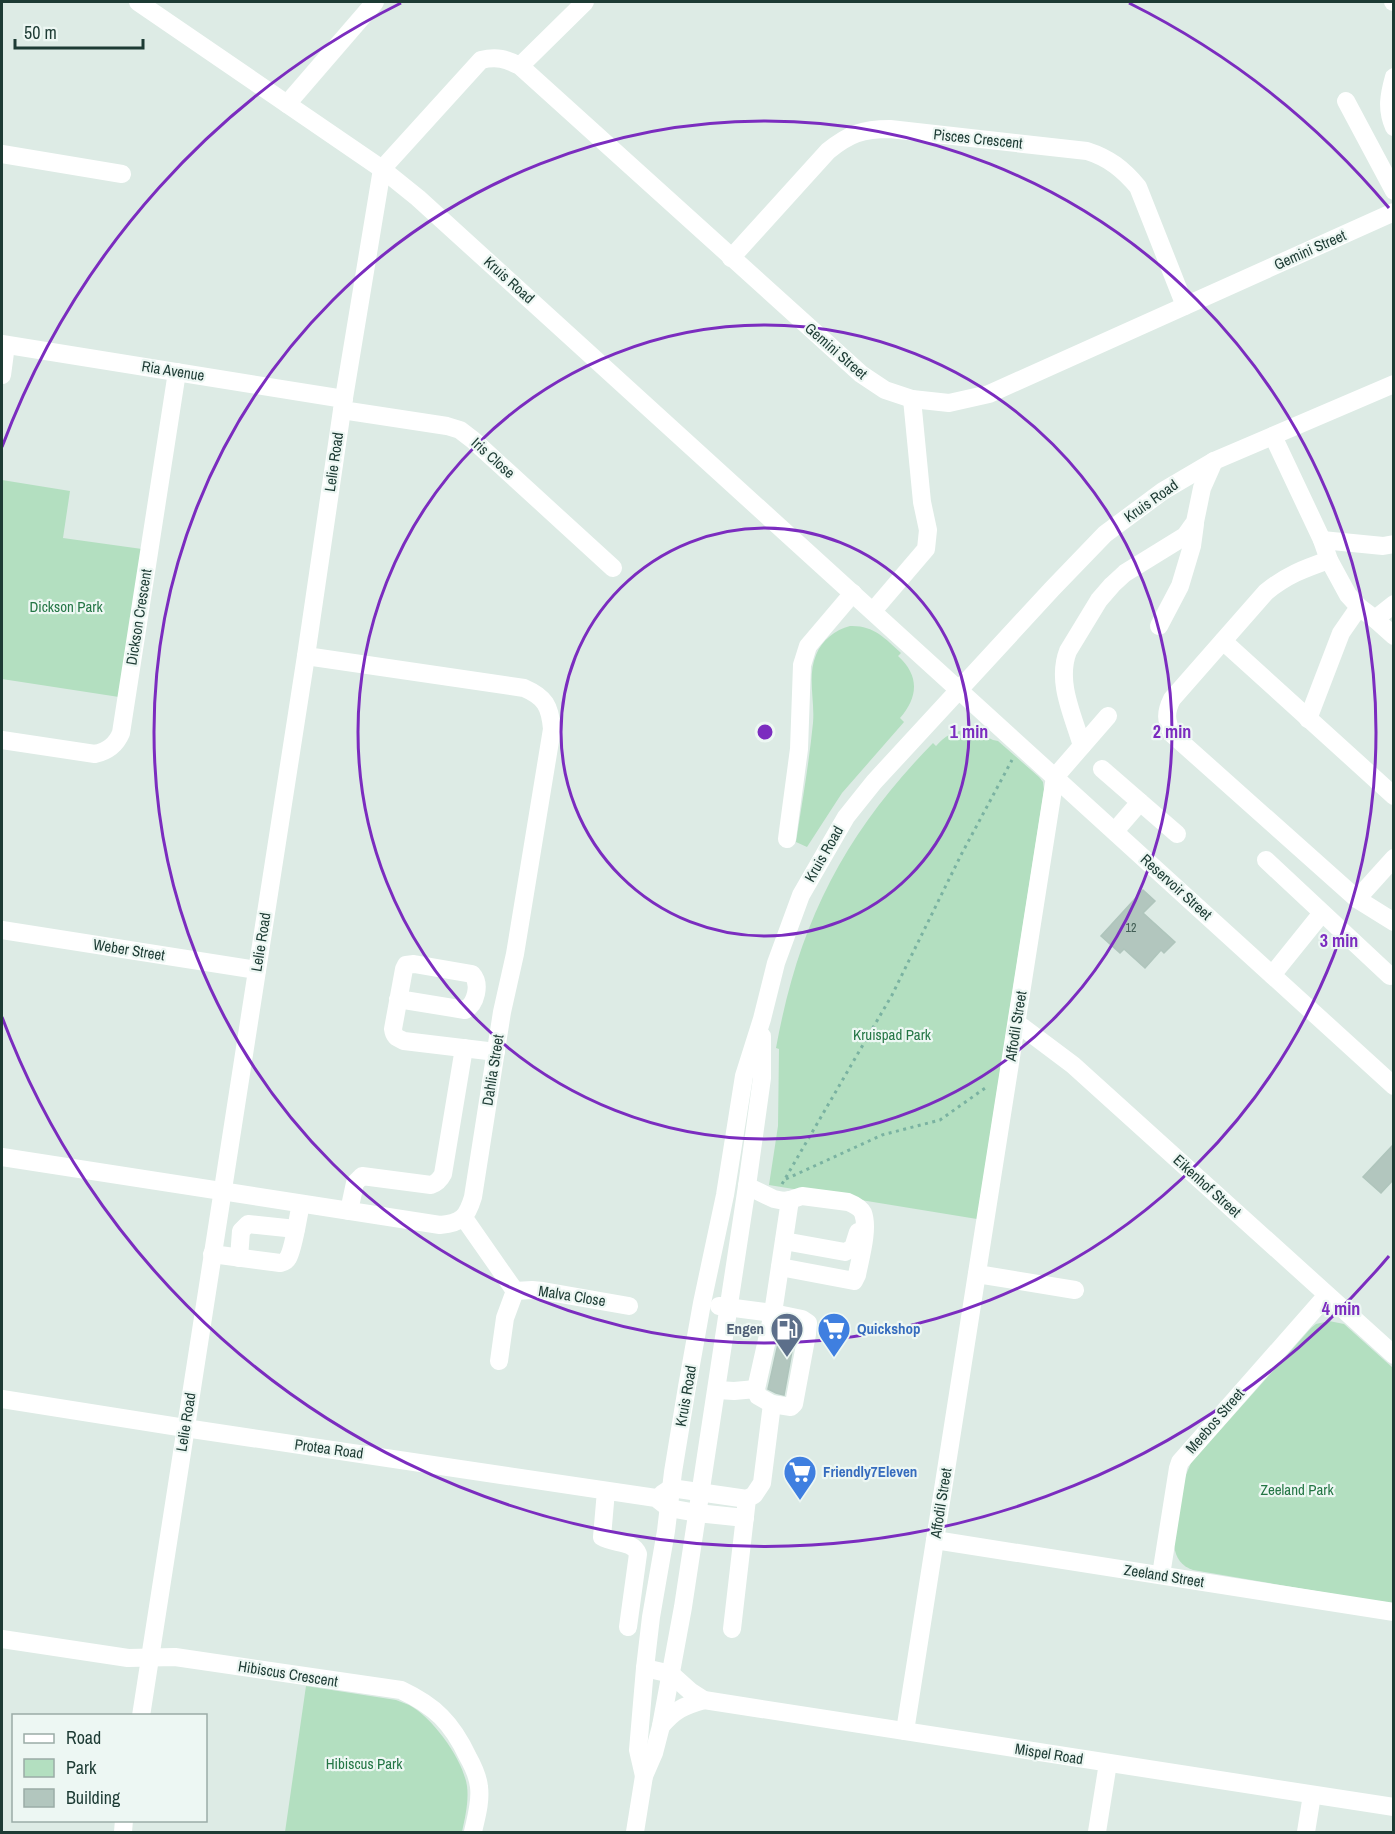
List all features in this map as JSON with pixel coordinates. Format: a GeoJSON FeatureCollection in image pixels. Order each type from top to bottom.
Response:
{"type":"FeatureCollection","features":[{"type":"Feature","properties":{"kind":"street","name":"Kruis Road"},"geometry":{"type":"LineString","coordinates":[[138,2],[382,169],[418,198],[959,689]]}},
{"type":"Feature","properties":{"kind":"street"},"geometry":{"type":"LineString","coordinates":[[287,104],[375,2]]}},
{"type":"Feature","properties":{"kind":"street"},"geometry":{"type":"LineString","coordinates":[[520,66],[585,2]]}},
{"type":"Feature","properties":{"kind":"street","name":"Gemini Street"},"geometry":{"type":"LineString","coordinates":[[382,169],[481,60],[492,57],[503,58],[520,66],[861,374],[885,390],[912,399],[949,403],[989,394],[1394,212]]}},
{"type":"Feature","properties":{"kind":"street"},"geometry":{"type":"LineString","coordinates":[[1394,77],[1388,96],[1388,108],[1394,127]]}},
{"type":"Feature","properties":{"kind":"street"},"geometry":{"type":"LineString","coordinates":[[1346,101],[1394,191]]}},
{"type":"Feature","properties":{"kind":"street","name":"Pisces Crescent"},"geometry":{"type":"LineString","coordinates":[[731,258],[840,141],[855,133],[872,129],[890,129],[1087,151],[1114,163],[1138,187],[1185,306]]}},
{"type":"Feature","properties":{"kind":"street"},"geometry":{"type":"LineString","coordinates":[[2,154],[122,174]]}},
{"type":"Feature","properties":{"kind":"street","name":"Lelie Road"},"geometry":{"type":"LineString","coordinates":[[141,1714],[343,404],[382,169]]}},
{"type":"Feature","properties":{"kind":"street"},"geometry":{"type":"LineString","coordinates":[[2,375],[4,344]]}},
{"type":"Feature","properties":{"kind":"street","name":"Ria Avenue"},"geometry":{"type":"LineString","coordinates":[[4,344],[177,372],[343,404]]}},
{"type":"Feature","properties":{"kind":"street","name":"Dickson Crescent"},"geometry":{"type":"LineString","coordinates":[[2,740],[95,754],[105,752],[118,741],[177,372]]}},
{"type":"Feature","properties":{"kind":"street","name":"Kruis Road"},"geometry":{"type":"LineString","coordinates":[[644,1776],[638,1750],[662,1503],[671,1488],[702,1303],[725,1195],[744,1076],[776,963],[799,901],[824,852],[859,800],[959,689],[1105,534],[1163,490],[1214,461],[1394,384]]}},
{"type":"Feature","properties":{"kind":"street"},"geometry":{"type":"LineString","coordinates":[[873,611],[926,549],[928,530],[922,502],[912,399]]}},
{"type":"Feature","properties":{"kind":"street","name":"Iris Close"},"geometry":{"type":"LineString","coordinates":[[343,404],[460,430],[613,568]]}},
{"type":"Feature","properties":{"kind":"street"},"geometry":{"type":"LineString","coordinates":[[1273,436],[1322,540],[1329,561],[1348,595],[1394,636]]}},
{"type":"Feature","properties":{"kind":"street"},"geometry":{"type":"LineString","coordinates":[[1159,627],[1180,586],[1192,546],[1202,488],[1214,461]]}},
{"type":"Feature","properties":{"kind":"street"},"geometry":{"type":"LineString","coordinates":[[1082,746],[1064,686],[1063,668],[1068,651],[1099,600],[1112,585],[1125,573],[1185,536],[1195,522]]}},
{"type":"Feature","properties":{"kind":"street"},"geometry":{"type":"LineString","coordinates":[[1322,540],[1383,546],[1394,544]]}},
{"type":"Feature","properties":{"kind":"street"},"geometry":{"type":"LineString","coordinates":[[1329,561],[1299,570],[1281,579],[1266,592],[1172,699],[1166,711],[1167,721],[1172,735],[1357,899],[1394,922]]}},
{"type":"Feature","properties":{"kind":"street"},"geometry":{"type":"LineString","coordinates":[[788,839],[799,748],[804,655],[808,646],[853,593]]}},
{"type":"Feature","properties":{"kind":"street"},"geometry":{"type":"LineString","coordinates":[[1375,619],[1394,604]]}},
{"type":"Feature","properties":{"kind":"street"},"geometry":{"type":"LineString","coordinates":[[1308,719],[1341,633],[1359,607]]}},
{"type":"Feature","properties":{"kind":"street"},"geometry":{"type":"LineString","coordinates":[[1223,641],[1394,796]]}},
{"type":"Feature","properties":{"kind":"street","name":"Dahlia Street"},"geometry":{"type":"LineString","coordinates":[[306,656],[524,688],[536,694],[546,703],[551,714],[552,729],[515,954],[502,1012],[473,1197],[464,1218]]}},
{"type":"Feature","properties":{"kind":"street","name":"Reservoir Street"},"geometry":{"type":"LineString","coordinates":[[959,689],[1394,1086]]}},
{"type":"Feature","properties":{"kind":"street"},"geometry":{"type":"LineString","coordinates":[[1055,777],[1108,716]]}},
{"type":"Feature","properties":{"kind":"street"},"geometry":{"type":"LineString","coordinates":[[1102,769],[1178,834]]}},
{"type":"Feature","properties":{"kind":"street","name":"Affodil Street"},"geometry":{"type":"LineString","coordinates":[[905,1731],[1055,777]]}},
{"type":"Feature","properties":{"kind":"street"},"geometry":{"type":"LineString","coordinates":[[1115,831],[1140,802]]}},
{"type":"Feature","properties":{"kind":"street"},"geometry":{"type":"LineString","coordinates":[[1357,899],[1394,858]]}},
{"type":"Feature","properties":{"kind":"street"},"geometry":{"type":"LineString","coordinates":[[1266,860],[1390,976]]}},
{"type":"Feature","properties":{"kind":"street"},"geometry":{"type":"LineString","coordinates":[[1272,975],[1322,914]]}},
{"type":"Feature","properties":{"kind":"street","name":"Weber Street"},"geometry":{"type":"LineString","coordinates":[[2,930],[257,970]]}},
{"type":"Feature","properties":{"kind":"street"},"geometry":{"type":"LineString","coordinates":[[398,999],[393,1029],[393,1034],[397,1038],[404,1041],[496,1052]]}},
{"type":"Feature","properties":{"kind":"street","name":"Kruis Road"},"geometry":{"type":"LineString","coordinates":[[635,1833],[644,1776],[654,1754],[661,1726],[683,1607],[699,1493],[717,1390],[762,1078],[762,1019]]}},
{"type":"Feature","properties":{"kind":"street","name":"Eikenhof Street"},"geometry":{"type":"LineString","coordinates":[[1017,1023],[1073,1065],[1394,1355]]}},
{"type":"Feature","properties":{"kind":"street"},"geometry":{"type":"LineString","coordinates":[[349,1211],[355,1183],[362,1176],[431,1185],[436,1184],[440,1179],[443,1174],[464,1048]]}},
{"type":"Feature","properties":{"kind":"street"},"geometry":{"type":"LineString","coordinates":[[2,1157],[441,1225],[453,1224],[464,1218],[515,1291],[505,1318],[499,1361]]}},
{"type":"Feature","properties":{"kind":"street"},"geometry":{"type":"LineString","coordinates":[[747,1186],[784,1205]]}},
{"type":"Feature","properties":{"kind":"street"},"geometry":{"type":"LineString","coordinates":[[743,1211],[772,1208],[806,1196],[855,1204],[863,1213],[865,1229],[857,1275],[852,1282],[780,1268]]}},
{"type":"Feature","properties":{"kind":"street"},"geometry":{"type":"LineString","coordinates":[[212,1254],[284,1262],[288,1258],[301,1203]]}},
{"type":"Feature","properties":{"kind":"street"},"geometry":{"type":"LineString","coordinates":[[702,1303],[773,1313],[802,1319],[808,1323],[794,1404],[791,1407],[772,1404],[758,1396],[756,1389],[773,1313],[780,1268],[784,1241],[784,1205]]}},
{"type":"Feature","properties":{"kind":"street"},"geometry":{"type":"LineString","coordinates":[[784,1241],[849,1251],[855,1244],[863,1213]]}},
{"type":"Feature","properties":{"kind":"street"},"geometry":{"type":"LineString","coordinates":[[239,1258],[242,1231],[248,1224],[296,1229]]}},
{"type":"Feature","properties":{"kind":"street"},"geometry":{"type":"LineString","coordinates":[[977,1274],[1075,1290]]}},
{"type":"Feature","properties":{"kind":"street","name":"Malva Close"},"geometry":{"type":"LineString","coordinates":[[515,1291],[543,1291],[629,1306]]}},
{"type":"Feature","properties":{"kind":"street","name":"Meebos Street"},"geometry":{"type":"LineString","coordinates":[[1161,1575],[1180,1462],[1327,1294]]}},
{"type":"Feature","properties":{"kind":"street"},"geometry":{"type":"LineString","coordinates":[[717,1390],[756,1389]]}},
{"type":"Feature","properties":{"kind":"street","name":"Protea Road"},"geometry":{"type":"LineString","coordinates":[[2,1399],[606,1491],[697,1513],[745,1518]]}},
{"type":"Feature","properties":{"kind":"street"},"geometry":{"type":"LineString","coordinates":[[671,1488],[747,1499],[754,1495],[762,1483],[772,1404]]}},
{"type":"Feature","properties":{"kind":"street"},"geometry":{"type":"LineString","coordinates":[[606,1491],[602,1537],[632,1546],[638,1554],[628,1628]]}},
{"type":"Feature","properties":{"kind":"street"},"geometry":{"type":"LineString","coordinates":[[732,1629],[747,1499]]}},
{"type":"Feature","properties":{"kind":"street","name":"Zeeland Street"},"geometry":{"type":"LineString","coordinates":[[935,1540],[1394,1612]]}},
{"type":"Feature","properties":{"kind":"street","name":"Hibiscus Crescent"},"geometry":{"type":"LineString","coordinates":[[2,1639],[128,1658],[175,1657],[401,1690],[432,1707],[459,1738],[476,1772],[479,1786],[473,1833]]}},
{"type":"Feature","properties":{"kind":"street","name":"Mispel Road"},"geometry":{"type":"LineString","coordinates":[[645,1668],[670,1674],[704,1700]]}},
{"type":"Feature","properties":{"kind":"street","name":"Mispel Road"},"geometry":{"type":"LineString","coordinates":[[661,1726],[671,1713],[704,1700],[1394,1808]]}},
{"type":"Feature","properties":{"kind":"street"},"geometry":{"type":"LineString","coordinates":[[1097,1833],[1108,1763]]}},
{"type":"Feature","properties":{"kind":"street"},"geometry":{"type":"LineString","coordinates":[[1306,1833],[1312,1795]]}},
{"type":"Feature","properties":{"kind":"path"},"geometry":{"type":"LineString","coordinates":[[784,1205],[784,1180],[892,995],[961,855],[1020,745]]}},
{"type":"Feature","properties":{"kind":"path"},"geometry":{"type":"LineString","coordinates":[[784,1180],[882,1135],[940,1119],[1009,1072]]}},
{"type":"Feature","properties":{"kind":"green space","name":"Dickson Park"},"geometry":{"type":"Polygon","coordinates":[[[2,480],[70,491],[63,538],[142,549],[119,697],[2,679],[2,480]]]}},
{"type":"Feature","properties":{"kind":"green space"},"geometry":{"type":"Polygon","coordinates":[[[850,626],[872,630],[901,653],[898,656],[910,671],[913,679],[913,694],[900,718],[904,722],[842,793],[807,847],[796,842],[813,723],[813,663],[825,640],[839,630],[850,626]]]}},
{"type":"Feature","properties":{"kind":"green space","name":"Kruispad Park"},"geometry":{"type":"Polygon","coordinates":[[[965,730],[975,731],[998,741],[1039,777],[1043,782],[1044,790],[977,1219],[769,1185],[778,1126],[779,1049],[776,1048],[786,1002],[812,920],[850,846],[874,811],[933,743],[936,746],[949,735],[965,730]]]}},
{"type":"Feature","properties":{"kind":"green space","name":"Zeeland Park"},"geometry":{"type":"Polygon","coordinates":[[[1329,1321],[1344,1324],[1393,1368],[1393,1603],[1193,1570],[1182,1564],[1174,1546],[1185,1477],[1191,1463],[1311,1328],[1316,1324],[1329,1321]]]}},
{"type":"Feature","properties":{"kind":"green space","name":"Hibiscus Park"},"geometry":{"type":"Polygon","coordinates":[[[306,1686],[396,1700],[409,1705],[428,1719],[446,1740],[464,1775],[467,1798],[462,1832],[285,1832],[306,1686]]]}},
{"type":"Feature","properties":{"kind":"building"},"geometry":{"type":"Polygon","coordinates":[[[1143,890],[1155,901],[1143,913],[1175,942],[1164,953],[1161,950],[1145,968],[1124,949],[1120,953],[1101,936],[1143,890]]]}},
{"type":"Feature","properties":{"kind":"building"},"geometry":{"type":"Polygon","coordinates":[[[1394,1144],[1394,1179],[1381,1193],[1363,1177],[1394,1144]]]}},
{"type":"Feature","properties":{"kind":"building"},"geometry":{"type":"Polygon","coordinates":[[[782,1326],[796,1329],[784,1395],[768,1389],[782,1326]]]}},
{"type":"Feature","properties":{"kind":"place","name":"Engen"},"geometry":{"type":"Point","coordinates":[787,1358]}},
{"type":"Feature","properties":{"kind":"place","name":"Quickshop"},"geometry":{"type":"Point","coordinates":[834,1358]}},
{"type":"Feature","properties":{"kind":"place","name":"Friendly7Eleven"},"geometry":{"type":"Point","coordinates":[800,1501]}}]}
